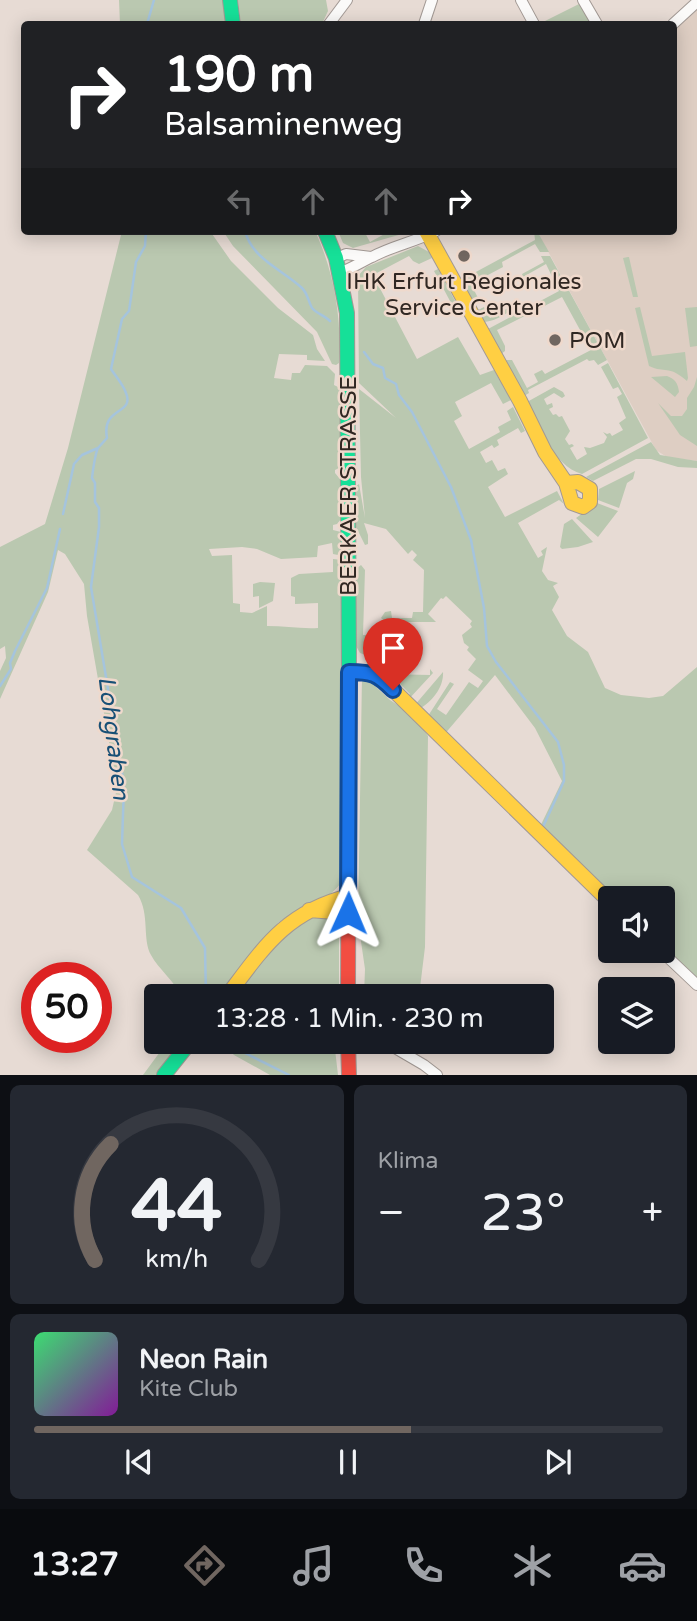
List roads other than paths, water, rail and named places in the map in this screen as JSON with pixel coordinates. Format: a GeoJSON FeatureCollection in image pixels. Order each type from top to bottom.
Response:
{"type":"FeatureCollection","features":[{"type":"Feature","properties":{"kind":"street"},"geometry":{"type":"LineString","coordinates":[[230,0],[233,21]]}},
{"type":"Feature","properties":{"kind":"street"},"geometry":{"type":"LineString","coordinates":[[425,21],[432,0]]}},
{"type":"Feature","properties":{"kind":"street"},"geometry":{"type":"LineString","coordinates":[[521,0],[532,21]]}},
{"type":"Feature","properties":{"kind":"street"},"geometry":{"type":"LineString","coordinates":[[583,0],[595,21]]}},
{"type":"Feature","properties":{"kind":"street"},"geometry":{"type":"LineString","coordinates":[[330,21],[340,2]]}},
{"type":"Feature","properties":{"kind":"street"},"geometry":{"type":"LineString","coordinates":[[676,21],[690,4]]}},
{"type":"Feature","properties":{"kind":"street","name":"BERKAER STRASSE"},"geometry":{"type":"LineString","coordinates":[[327,235],[339,265],[348,338],[348,984]]}},
{"type":"Feature","properties":{"kind":"street"},"geometry":{"type":"LineString","coordinates":[[339,265],[360,264],[423,235]]}},
{"type":"Feature","properties":{"kind":"street"},"geometry":{"type":"LineString","coordinates":[[432,235],[545,452],[566,483]]}},
{"type":"Feature","properties":{"kind":"street"},"geometry":{"type":"LineString","coordinates":[[349,672],[378,675],[598,890]]}},
{"type":"Feature","properties":{"kind":"street"},"geometry":{"type":"LineString","coordinates":[[236,984],[286,923],[328,900],[349,896]]}},
{"type":"Feature","properties":{"kind":"street"},"geometry":{"type":"LineString","coordinates":[[307,910],[348,913]]}},
{"type":"Feature","properties":{"kind":"street"},"geometry":{"type":"LineString","coordinates":[[674,963],[697,985]]}},
{"type":"Feature","properties":{"kind":"street"},"geometry":{"type":"LineString","coordinates":[[164,1075],[181,1054]]}},
{"type":"Feature","properties":{"kind":"street"},"geometry":{"type":"LineString","coordinates":[[348,1054],[349,1075]]}},
{"type":"Feature","properties":{"kind":"street"},"geometry":{"type":"LineString","coordinates":[[405,1054],[437,1075]]}},
{"type":"Feature","properties":{"kind":"waterway"},"geometry":{"type":"LineString","coordinates":[[148,21],[154,0]]}},
{"type":"Feature","properties":{"kind":"waterway"},"geometry":{"type":"LineString","coordinates":[[63,514],[74,464],[82,455],[98,448],[107,438],[106,428],[109,421],[128,400],[111,369],[122,319],[129,311],[136,262],[145,246],[146,235]]}},
{"type":"Feature","properties":{"kind":"waterway"},"geometry":{"type":"LineString","coordinates":[[247,235],[261,257],[302,288],[312,308],[330,321]]}},
{"type":"Feature","properties":{"kind":"waterway"},"geometry":{"type":"LineString","coordinates":[[364,352],[373,364],[383,368],[385,378],[396,384],[399,395],[412,412],[451,487],[471,540],[484,608],[487,646],[496,662],[558,742],[564,765],[564,781],[542,829]]}},
{"type":"Feature","properties":{"kind":"waterway","name":"Lohgraben"},"geometry":{"type":"LineString","coordinates":[[98,448],[92,478],[95,483],[95,502],[99,508],[99,527],[91,587],[124,785],[122,844],[132,877],[181,908],[205,948],[206,984]]}},
{"type":"Feature","properties":{"kind":"waterway"},"geometry":{"type":"LineString","coordinates":[[0,686],[11,669],[10,663],[15,651],[47,588],[60,529]]}},
{"type":"Feature","properties":{"kind":"waterway","name":"Lohgraben"},"geometry":{"type":"LineString","coordinates":[[247,1054],[289,1075]]}},
{"type":"Feature","properties":{"kind":"place","name":"IHK Erfurt Regionales Service Center"},"geometry":{"type":"Point","coordinates":[464,256]}},
{"type":"Feature","properties":{"kind":"place","name":"POM"},"geometry":{"type":"Point","coordinates":[555,340]}}]}
